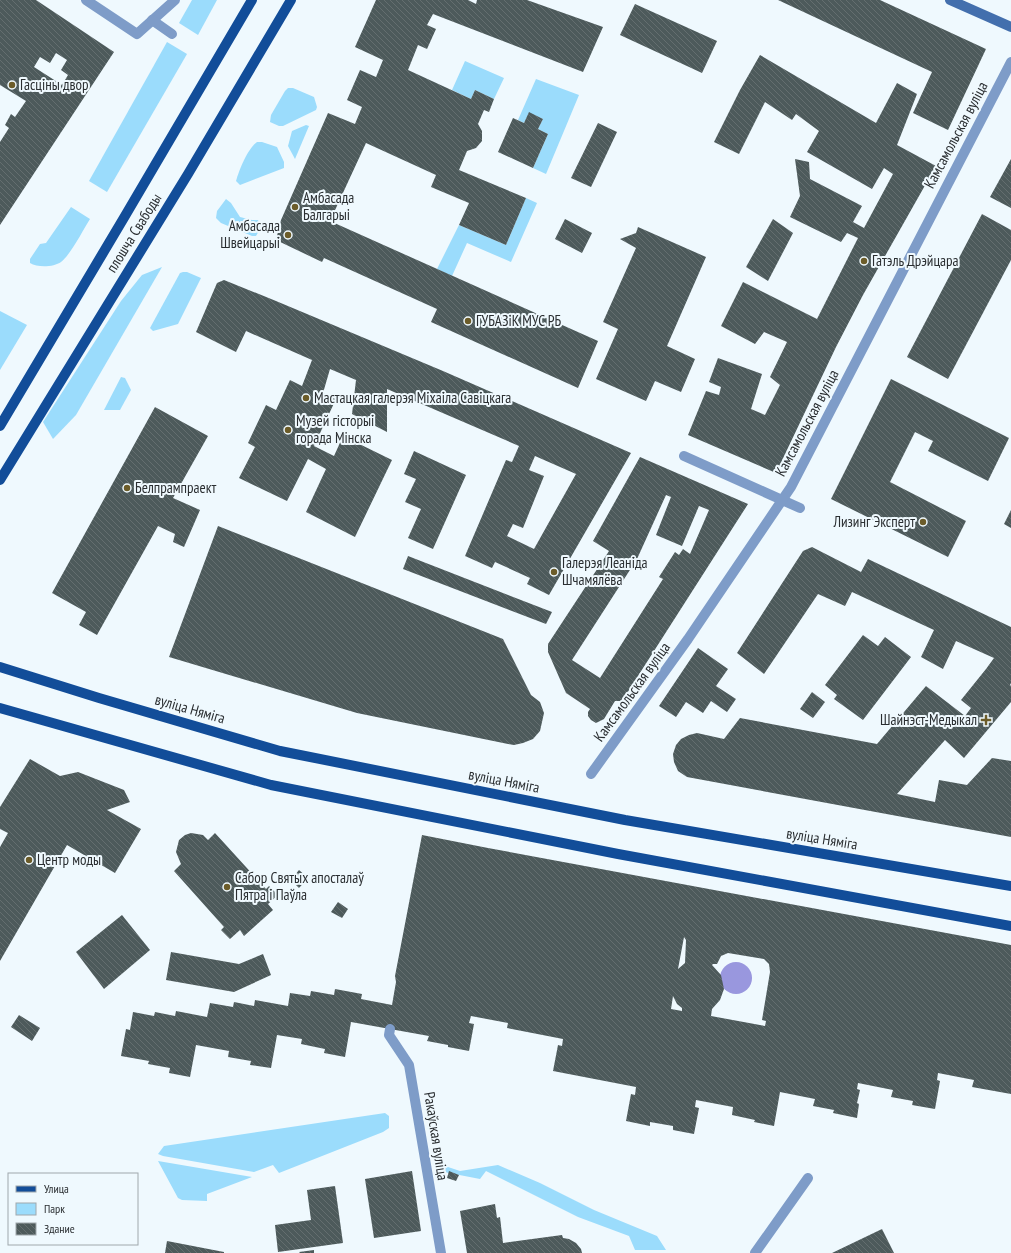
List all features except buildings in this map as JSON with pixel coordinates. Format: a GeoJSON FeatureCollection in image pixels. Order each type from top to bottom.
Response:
{"type":"FeatureCollection","features":[{"type":"Feature","properties":{"kind":"main road","name":"плошча Свабоды"},"geometry":{"type":"LineString","coordinates":[[0,426],[252,0]]}},
{"type":"Feature","properties":{"kind":"main road","name":"плошча Свабоды"},"geometry":{"type":"LineString","coordinates":[[0,480],[188,174],[291,0]]}},
{"type":"Feature","properties":{"kind":"main road"},"geometry":{"type":"LineString","coordinates":[[950,0],[1011,27]]}},
{"type":"Feature","properties":{"kind":"main road","name":"вуліца Няміга"},"geometry":{"type":"LineString","coordinates":[[0,667],[99,698],[280,751],[625,820],[1011,886]]}},
{"type":"Feature","properties":{"kind":"main road"},"geometry":{"type":"LineString","coordinates":[[0,708],[271,784],[618,854],[1011,926]]}},
{"type":"Feature","properties":{"kind":"street"},"geometry":{"type":"LineString","coordinates":[[86,0],[137,34],[175,0]]}},
{"type":"Feature","properties":{"kind":"street"},"geometry":{"type":"LineString","coordinates":[[152,20],[172,34]]}},
{"type":"Feature","properties":{"kind":"street","name":"Камсамольская вуліца"},"geometry":{"type":"LineString","coordinates":[[591,774],[688,639],[791,487],[1011,62]]}},
{"type":"Feature","properties":{"kind":"street"},"geometry":{"type":"LineString","coordinates":[[684,456],[800,508]]}},
{"type":"Feature","properties":{"kind":"street","name":"Ракаўская вуліца"},"geometry":{"type":"LineString","coordinates":[[390,1029],[389,1035],[409,1065],[441,1253]]}},
{"type":"Feature","properties":{"kind":"street"},"geometry":{"type":"LineString","coordinates":[[755,1253],[808,1178]]}},
{"type":"Feature","properties":{"kind":"green space"},"geometry":{"type":"Polygon","coordinates":[[[192,0],[217,0],[198,35],[179,23],[192,0]]]}},
{"type":"Feature","properties":{"kind":"green space"},"geometry":{"type":"Polygon","coordinates":[[[167,42],[187,54],[107,192],[89,181],[167,42]]]}},
{"type":"Feature","properties":{"kind":"green space"},"geometry":{"type":"Polygon","coordinates":[[[465,61],[504,78],[494,99],[475,90],[471,99],[452,90],[465,61]]]}},
{"type":"Feature","properties":{"kind":"green space"},"geometry":{"type":"Polygon","coordinates":[[[536,79],[579,95],[546,174],[533,168],[548,134],[538,129],[543,119],[529,113],[524,123],[518,120],[536,79]]]}},
{"type":"Feature","properties":{"kind":"green space"},"geometry":{"type":"Polygon","coordinates":[[[288,88],[293,88],[314,97],[317,107],[316,110],[283,126],[279,126],[270,122],[271,115],[288,88]]]}},
{"type":"Feature","properties":{"kind":"green space"},"geometry":{"type":"Polygon","coordinates":[[[306,125],[309,126],[295,159],[288,146],[292,131],[306,125]]]}},
{"type":"Feature","properties":{"kind":"green space"},"geometry":{"type":"Polygon","coordinates":[[[257,142],[262,142],[277,147],[284,162],[284,168],[240,185],[236,181],[239,171],[250,149],[257,142]]]}},
{"type":"Feature","properties":{"kind":"green space"},"geometry":{"type":"Polygon","coordinates":[[[526,198],[537,203],[511,262],[467,243],[452,276],[437,269],[459,225],[506,245],[526,198]]]}},
{"type":"Feature","properties":{"kind":"green space"},"geometry":{"type":"Polygon","coordinates":[[[226,199],[231,203],[240,217],[258,220],[260,228],[256,236],[252,236],[221,223],[216,218],[217,211],[226,199]]]}},
{"type":"Feature","properties":{"kind":"green space"},"geometry":{"type":"Polygon","coordinates":[[[71,207],[90,219],[69,253],[58,264],[41,266],[30,263],[30,259],[40,244],[46,243],[71,207]]]}},
{"type":"Feature","properties":{"kind":"green space"},"geometry":{"type":"Polygon","coordinates":[[[162,267],[76,415],[53,439],[43,422],[121,301],[142,275],[162,267]]]}},
{"type":"Feature","properties":{"kind":"green space"},"geometry":{"type":"Polygon","coordinates":[[[187,272],[201,278],[178,324],[153,331],[150,328],[180,273],[187,272]]]}},
{"type":"Feature","properties":{"kind":"green space"},"geometry":{"type":"Polygon","coordinates":[[[0,311],[27,325],[0,370],[0,311]]]}},
{"type":"Feature","properties":{"kind":"green space"},"geometry":{"type":"Polygon","coordinates":[[[121,377],[125,378],[131,390],[120,410],[104,410],[121,377]]]}},
{"type":"Feature","properties":{"kind":"green space"},"geometry":{"type":"Polygon","coordinates":[[[385,1113],[389,1116],[389,1128],[383,1132],[279,1173],[273,1165],[254,1172],[158,1154],[164,1146],[385,1113]]]}},
{"type":"Feature","properties":{"kind":"green space"},"geometry":{"type":"Polygon","coordinates":[[[158,1161],[252,1177],[207,1194],[207,1201],[182,1200],[178,1198],[158,1161]]]}},
{"type":"Feature","properties":{"kind":"green space"},"geometry":{"type":"Polygon","coordinates":[[[498,1165],[540,1183],[594,1210],[657,1236],[666,1250],[635,1250],[629,1236],[578,1217],[486,1171],[480,1179],[444,1172],[444,1167],[460,1171],[498,1165]]]}},
{"type":"Feature","properties":{"kind":"shaded area"},"geometry":{"type":"Polygon","coordinates":[[[733,962],[739,962],[749,969],[752,978],[751,984],[745,991],[739,994],[733,994],[723,987],[720,981],[720,975],[727,965],[733,962]]]}},
{"type":"Feature","properties":{"kind":"place","name":"Гасціны двор"},"geometry":{"type":"Point","coordinates":[12,85]}},
{"type":"Feature","properties":{"kind":"place","name":"Амбасада Балгарыі"},"geometry":{"type":"Point","coordinates":[295,207]}},
{"type":"Feature","properties":{"kind":"place","name":"Амбасада Швейцарыі"},"geometry":{"type":"Point","coordinates":[288,235]}},
{"type":"Feature","properties":{"kind":"place","name":"Гатэль Дрэйцара"},"geometry":{"type":"Point","coordinates":[864,261]}},
{"type":"Feature","properties":{"kind":"place","name":"ГУБАЗіК МУС РБ"},"geometry":{"type":"Point","coordinates":[468,321]}},
{"type":"Feature","properties":{"kind":"place","name":"Мастацкая галерэя Міхаіла Савіцкага"},"geometry":{"type":"Point","coordinates":[306,398]}},
{"type":"Feature","properties":{"kind":"place","name":"Музей гісторыі горада Мінска"},"geometry":{"type":"Point","coordinates":[288,430]}},
{"type":"Feature","properties":{"kind":"place","name":"Белпрампраект"},"geometry":{"type":"Point","coordinates":[127,488]}},
{"type":"Feature","properties":{"kind":"place","name":"Лизинг Эксперт"},"geometry":{"type":"Point","coordinates":[923,522]}},
{"type":"Feature","properties":{"kind":"place","name":"Галерэя Леаніда Шчамялёва"},"geometry":{"type":"Point","coordinates":[554,572]}},
{"type":"Feature","properties":{"kind":"place","name":"Шайнэст-Медыкал"},"geometry":{"type":"Point","coordinates":[986,720]}},
{"type":"Feature","properties":{"kind":"place","name":"Центр моды"},"geometry":{"type":"Point","coordinates":[29,860]}},
{"type":"Feature","properties":{"kind":"place","name":"Сабор Святых апосталаў Пятра і Паўла"},"geometry":{"type":"Point","coordinates":[227,887]}}]}
